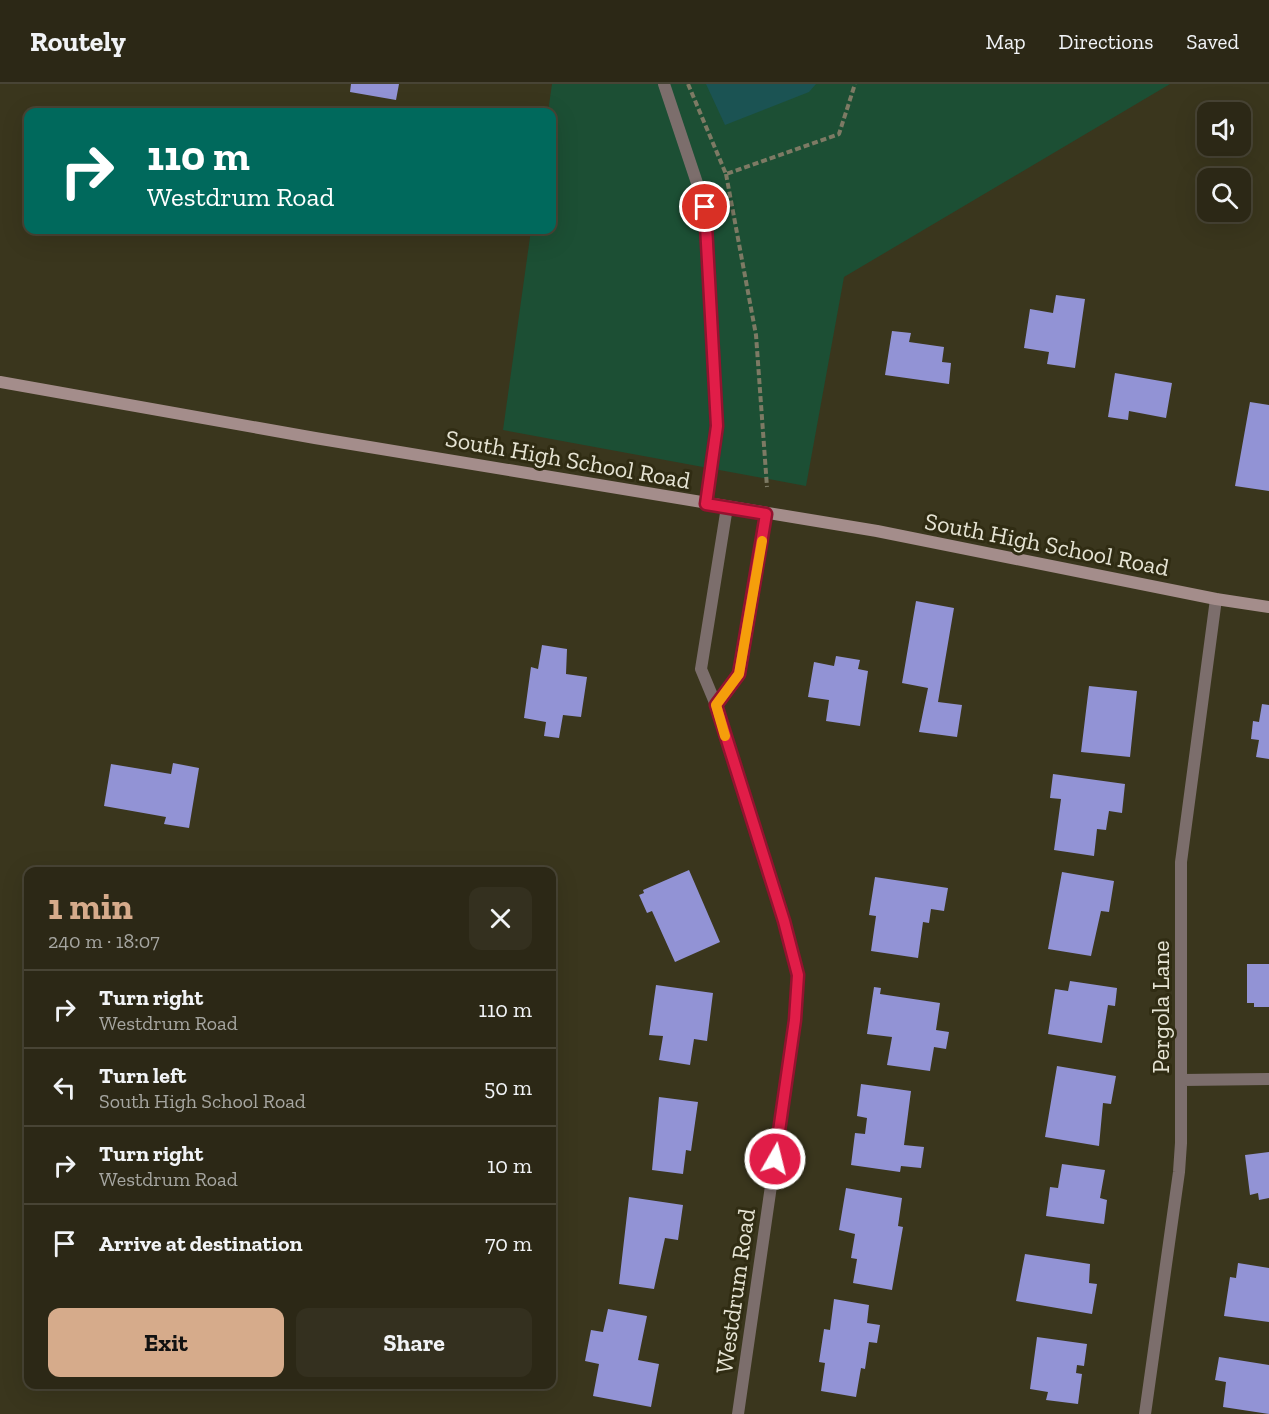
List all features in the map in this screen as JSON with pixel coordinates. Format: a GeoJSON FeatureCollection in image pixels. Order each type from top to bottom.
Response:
{"type":"FeatureCollection","features":[{"type":"Feature","properties":{"kind":"street"},"geometry":{"type":"LineString","coordinates":[[664,84],[705,207],[717,426],[706,504]]}},
{"type":"Feature","properties":{"kind":"street","name":"South High School Road"},"geometry":{"type":"LineString","coordinates":[[0,382],[706,504],[877,531],[1216,599],[1269,607]]}},
{"type":"Feature","properties":{"kind":"street","name":"Westdrum Road"},"geometry":{"type":"LineString","coordinates":[[727,507],[701,669],[716,705],[784,921],[798,975],[795,1020],[738,1414]]}},
{"type":"Feature","properties":{"kind":"street"},"geometry":{"type":"LineString","coordinates":[[716,705],[739,674],[766,514]]}},
{"type":"Feature","properties":{"kind":"street","name":"Pergola Lane"},"geometry":{"type":"LineString","coordinates":[[1145,1414],[1179,1173],[1182,1080],[1181,862],[1216,599]]}},
{"type":"Feature","properties":{"kind":"street"},"geometry":{"type":"LineString","coordinates":[[1182,1080],[1269,1079]]}},
{"type":"Feature","properties":{"kind":"path"},"geometry":{"type":"LineString","coordinates":[[688,84],[726,174],[756,335],[767,487]]}},
{"type":"Feature","properties":{"kind":"path"},"geometry":{"type":"LineString","coordinates":[[726,174],[839,134],[855,84]]}},
{"type":"Feature","properties":{"kind":"green space"},"geometry":{"type":"Polygon","coordinates":[[[552,84],[1170,84],[844,277],[806,486],[503,430],[530,234],[556,234],[556,108],[549,108],[552,84]]]}},
{"type":"Feature","properties":{"kind":"water"},"geometry":{"type":"Polygon","coordinates":[[[706,84],[816,84],[809,92],[725,125],[706,84]]]}},
{"type":"Feature","properties":{"kind":"building"},"geometry":{"type":"Polygon","coordinates":[[[351,84],[399,84],[396,100],[350,92],[351,84]]]}},
{"type":"Feature","properties":{"kind":"building"},"geometry":{"type":"Polygon","coordinates":[[[1056,295],[1085,299],[1075,368],[1047,364],[1049,352],[1024,348],[1030,309],[1053,313],[1056,295]]]}},
{"type":"Feature","properties":{"kind":"building"},"geometry":{"type":"Polygon","coordinates":[[[892,331],[911,333],[909,342],[944,347],[942,362],[951,363],[949,384],[885,375],[892,331]]]}},
{"type":"Feature","properties":{"kind":"building"},"geometry":{"type":"Polygon","coordinates":[[[1115,373],[1172,383],[1166,418],[1129,411],[1128,420],[1108,417],[1115,373]]]}},
{"type":"Feature","properties":{"kind":"building"},"geometry":{"type":"Polygon","coordinates":[[[1250,402],[1269,405],[1269,491],[1235,486],[1250,402]]]}},
{"type":"Feature","properties":{"kind":"building"},"geometry":{"type":"Polygon","coordinates":[[[916,601],[954,608],[938,702],[962,705],[957,737],[919,732],[928,688],[902,683],[916,601]]]}},
{"type":"Feature","properties":{"kind":"building"},"geometry":{"type":"Polygon","coordinates":[[[542,645],[567,649],[566,674],[587,677],[581,717],[563,715],[559,738],[544,736],[546,722],[524,718],[531,667],[538,669],[542,645]]]}},
{"type":"Feature","properties":{"kind":"building"},"geometry":{"type":"Polygon","coordinates":[[[836,656],[860,660],[858,669],[868,671],[860,726],[826,721],[829,700],[808,697],[814,662],[834,666],[836,656]]]}},
{"type":"Feature","properties":{"kind":"building"},"geometry":{"type":"Polygon","coordinates":[[[1089,686],[1137,691],[1130,757],[1081,752],[1089,686]]]}},
{"type":"Feature","properties":{"kind":"building"},"geometry":{"type":"Polygon","coordinates":[[[1262,704],[1269,705],[1269,759],[1256,757],[1259,740],[1251,739],[1253,721],[1259,722],[1262,704]]]}},
{"type":"Feature","properties":{"kind":"building"},"geometry":{"type":"Polygon","coordinates":[[[173,763],[199,768],[189,828],[164,824],[166,817],[104,806],[111,764],[171,774],[173,763]]]}},
{"type":"Feature","properties":{"kind":"building"},"geometry":{"type":"Polygon","coordinates":[[[1053,774],[1125,784],[1122,813],[1109,811],[1106,830],[1097,829],[1094,856],[1054,850],[1061,799],[1050,798],[1053,774]]]}},
{"type":"Feature","properties":{"kind":"building"},"geometry":{"type":"Polygon","coordinates":[[[689,870],[720,942],[675,962],[652,911],[647,913],[639,895],[644,893],[643,890],[689,870]]]}},
{"type":"Feature","properties":{"kind":"building"},"geometry":{"type":"Polygon","coordinates":[[[1062,872],[1114,881],[1109,912],[1101,911],[1091,956],[1048,949],[1062,872]]]}},
{"type":"Feature","properties":{"kind":"building"},"geometry":{"type":"Polygon","coordinates":[[[875,877],[948,888],[944,911],[931,909],[929,923],[923,922],[918,958],[871,951],[876,916],[869,915],[875,877]]]}},
{"type":"Feature","properties":{"kind":"building"},"geometry":{"type":"Polygon","coordinates":[[[1247,964],[1269,964],[1269,1007],[1254,1007],[1254,1003],[1247,1003],[1247,964]]]}},
{"type":"Feature","properties":{"kind":"building"},"geometry":{"type":"Polygon","coordinates":[[[1070,981],[1117,988],[1115,1006],[1108,1005],[1102,1043],[1048,1034],[1055,989],[1068,991],[1070,981]]]}},
{"type":"Feature","properties":{"kind":"building"},"geometry":{"type":"Polygon","coordinates":[[[656,985],[713,993],[707,1041],[694,1039],[690,1065],[659,1060],[663,1036],[649,1035],[656,985]]]}},
{"type":"Feature","properties":{"kind":"building"},"geometry":{"type":"Polygon","coordinates":[[[874,987],[881,988],[880,994],[940,1003],[936,1030],[949,1032],[946,1049],[934,1047],[930,1071],[887,1065],[892,1037],[867,1034],[874,987]]]}},
{"type":"Feature","properties":{"kind":"building"},"geometry":{"type":"Polygon","coordinates":[[[1057,1066],[1116,1076],[1111,1104],[1103,1103],[1099,1146],[1045,1137],[1057,1066]]]}},
{"type":"Feature","properties":{"kind":"building"},"geometry":{"type":"Polygon","coordinates":[[[861,1084],[911,1091],[904,1145],[924,1147],[921,1168],[901,1166],[900,1172],[851,1165],[855,1133],[865,1134],[867,1118],[857,1116],[861,1084]]]}},
{"type":"Feature","properties":{"kind":"building"},"geometry":{"type":"Polygon","coordinates":[[[659,1097],[698,1102],[691,1151],[686,1150],[683,1174],[652,1170],[659,1097]]]}},
{"type":"Feature","properties":{"kind":"building"},"geometry":{"type":"Polygon","coordinates":[[[1269,1152],[1269,1198],[1259,1200],[1258,1193],[1250,1195],[1245,1155],[1269,1152]]]}},
{"type":"Feature","properties":{"kind":"building"},"geometry":{"type":"Polygon","coordinates":[[[1062,1164],[1105,1170],[1100,1198],[1107,1200],[1104,1224],[1046,1216],[1050,1187],[1058,1188],[1062,1164]]]}},
{"type":"Feature","properties":{"kind":"building"},"geometry":{"type":"Polygon","coordinates":[[[846,1188],[902,1198],[898,1226],[903,1227],[892,1290],[853,1283],[857,1259],[851,1258],[855,1234],[839,1230],[846,1188]]]}},
{"type":"Feature","properties":{"kind":"building"},"geometry":{"type":"Polygon","coordinates":[[[629,1197],[683,1205],[678,1240],[665,1238],[654,1289],[619,1284],[629,1197]]]}},
{"type":"Feature","properties":{"kind":"building"},"geometry":{"type":"Polygon","coordinates":[[[1025,1254],[1090,1264],[1089,1283],[1097,1284],[1092,1314],[1016,1301],[1025,1254]]]}},
{"type":"Feature","properties":{"kind":"building"},"geometry":{"type":"Polygon","coordinates":[[[1238,1263],[1269,1268],[1269,1322],[1224,1316],[1230,1277],[1236,1278],[1238,1263]]]}},
{"type":"Feature","properties":{"kind":"building"},"geometry":{"type":"Polygon","coordinates":[[[834,1299],[869,1305],[867,1323],[880,1325],[877,1343],[869,1342],[865,1369],[861,1368],[856,1397],[821,1391],[825,1363],[819,1362],[824,1329],[830,1330],[834,1299]]]}},
{"type":"Feature","properties":{"kind":"building"},"geometry":{"type":"Polygon","coordinates":[[[608,1309],[647,1316],[638,1360],[659,1364],[651,1407],[593,1396],[599,1364],[585,1361],[591,1330],[603,1332],[608,1309]]]}},
{"type":"Feature","properties":{"kind":"building"},"geometry":{"type":"Polygon","coordinates":[[[1037,1337],[1087,1344],[1084,1366],[1077,1365],[1076,1373],[1082,1374],[1078,1404],[1046,1400],[1048,1392],[1030,1389],[1037,1337]]]}},
{"type":"Feature","properties":{"kind":"building"},"geometry":{"type":"Polygon","coordinates":[[[1219,1357],[1269,1365],[1269,1414],[1223,1407],[1226,1382],[1215,1380],[1219,1357]]]}},
{"type":"Feature","properties":{"kind":"slow traffic"},"geometry":{"type":"LineString","coordinates":[[725,736],[716,705],[739,674],[762,541]]}},
{"type":"Feature","properties":{"kind":"route"},"geometry":{"type":"LineString","coordinates":[[705,207],[717,426],[706,504],[766,514],[739,674],[716,705],[784,921],[798,975],[795,1020],[775,1159]]}}]}
